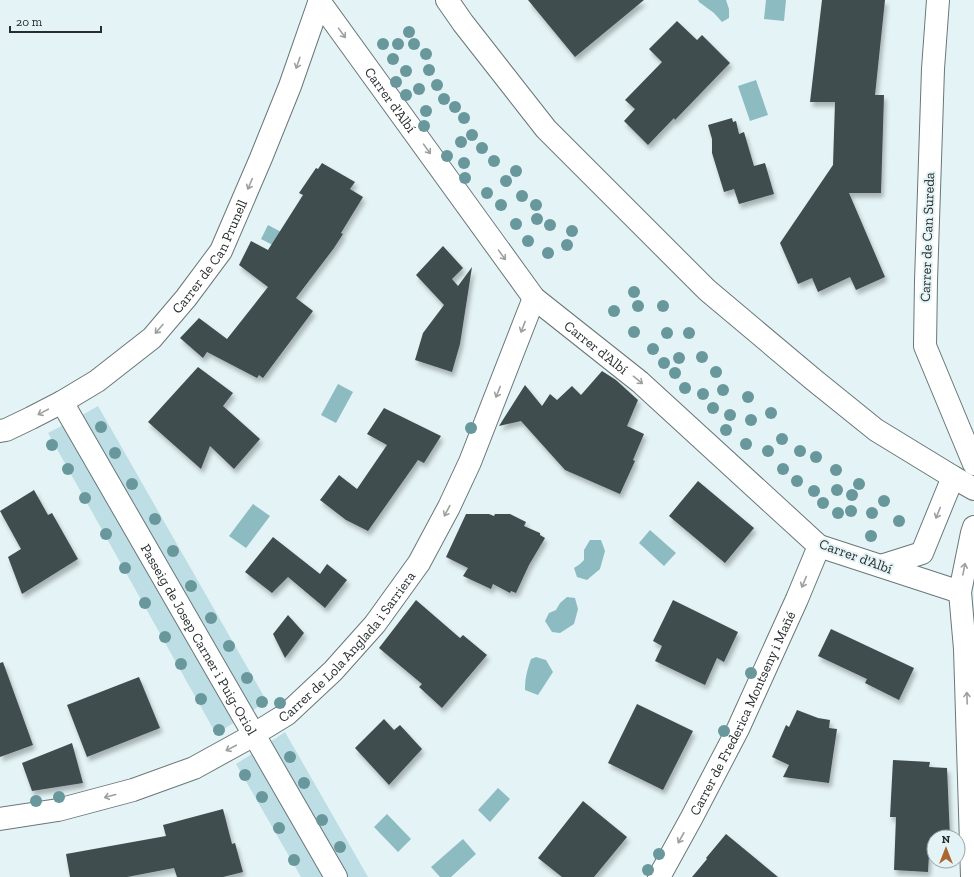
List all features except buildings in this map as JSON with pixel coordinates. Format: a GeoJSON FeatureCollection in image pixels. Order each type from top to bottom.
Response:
{"type":"FeatureCollection","features":[{"type":"Feature","properties":{"kind":"street","name":"Carrer d'Albí"},"geometry":{"type":"LineString","coordinates":[[319,0],[534,298],[640,382],[819,546],[960,592]]}},
{"type":"Feature","properties":{"kind":"street","name":"Carrer de Can Prunell"},"geometry":{"type":"LineString","coordinates":[[0,431],[6,430],[62,402],[97,380],[152,338],[186,298],[221,252],[290,86],[319,0]]}},
{"type":"Feature","properties":{"kind":"street"},"geometry":{"type":"LineString","coordinates":[[447,0],[462,23],[546,129],[708,290],[814,380],[876,430],[974,489]]}},
{"type":"Feature","properties":{"kind":"street","name":"Carrer de Can Sureda"},"geometry":{"type":"LineString","coordinates":[[938,0],[932,92],[924,346],[974,464]]}},
{"type":"Feature","properties":{"kind":"street","name":"Carrer de Lola Anglada i Sarriera"},"geometry":{"type":"LineString","coordinates":[[0,819],[58,810],[133,790],[194,768],[254,735],[287,714],[333,671],[375,624],[419,563],[470,462],[534,298]]}},
{"type":"Feature","properties":{"kind":"street","name":"Passeig de Josep Carner i Puig-Oriol"},"geometry":{"type":"LineString","coordinates":[[62,402],[336,877]]}},
{"type":"Feature","properties":{"kind":"street"},"geometry":{"type":"LineString","coordinates":[[881,566],[922,553],[953,477]]}},
{"type":"Feature","properties":{"kind":"street"},"geometry":{"type":"LineString","coordinates":[[972,877],[965,649],[960,592],[974,527]]}},
{"type":"Feature","properties":{"kind":"street","name":"Carrer de Frederica Montseny i Mañé"},"geometry":{"type":"LineString","coordinates":[[659,877],[738,729],[797,599],[819,546]]}},
{"type":"Feature","properties":{"kind":"shaded area"},"geometry":{"type":"Polygon","coordinates":[[[698,0],[726,0],[729,9],[729,18],[722,22],[714,13],[698,0]]]}},
{"type":"Feature","properties":{"kind":"shaded area"},"geometry":{"type":"Polygon","coordinates":[[[766,0],[786,0],[784,21],[764,19],[766,0]]]}},
{"type":"Feature","properties":{"kind":"shaded area"},"geometry":{"type":"Polygon","coordinates":[[[756,80],[768,115],[750,121],[738,86],[756,80]]]}},
{"type":"Feature","properties":{"kind":"shaded area"},"geometry":{"type":"Polygon","coordinates":[[[268,225],[302,243],[294,256],[261,239],[268,225]]]}},
{"type":"Feature","properties":{"kind":"shaded area"},"geometry":{"type":"Polygon","coordinates":[[[338,384],[353,392],[336,423],[321,415],[338,384]]]}},
{"type":"Feature","properties":{"kind":"shaded area"},"geometry":{"type":"Polygon","coordinates":[[[98,406],[266,700],[254,710],[216,734],[48,433],[98,406]]]}},
{"type":"Feature","properties":{"kind":"shaded area"},"geometry":{"type":"Polygon","coordinates":[[[253,504],[270,516],[246,548],[229,536],[253,504]]]}},
{"type":"Feature","properties":{"kind":"shaded area"},"geometry":{"type":"Polygon","coordinates":[[[650,530],[676,553],[664,566],[639,543],[650,530]]]}},
{"type":"Feature","properties":{"kind":"shaded area"},"geometry":{"type":"Polygon","coordinates":[[[590,540],[601,540],[605,551],[600,569],[587,580],[577,577],[574,568],[584,560],[584,550],[590,540]]]}},
{"type":"Feature","properties":{"kind":"shaded area"},"geometry":{"type":"Polygon","coordinates":[[[567,597],[575,598],[578,609],[574,624],[560,633],[552,632],[545,621],[549,613],[556,610],[560,603],[567,597]]]}},
{"type":"Feature","properties":{"kind":"shaded area"},"geometry":{"type":"Polygon","coordinates":[[[536,657],[546,660],[553,672],[538,695],[525,690],[526,674],[531,659],[536,657]]]}},
{"type":"Feature","properties":{"kind":"shaded area"},"geometry":{"type":"Polygon","coordinates":[[[285,732],[368,877],[301,877],[236,764],[285,732]]]}},
{"type":"Feature","properties":{"kind":"shaded area"},"geometry":{"type":"Polygon","coordinates":[[[498,788],[510,799],[490,822],[478,810],[498,788]]]}},
{"type":"Feature","properties":{"kind":"shaded area"},"geometry":{"type":"Polygon","coordinates":[[[387,814],[411,839],[398,852],[374,827],[387,814]]]}},
{"type":"Feature","properties":{"kind":"shaded area"},"geometry":{"type":"Polygon","coordinates":[[[463,839],[476,854],[451,877],[440,877],[431,867],[463,839]]]}}]}
